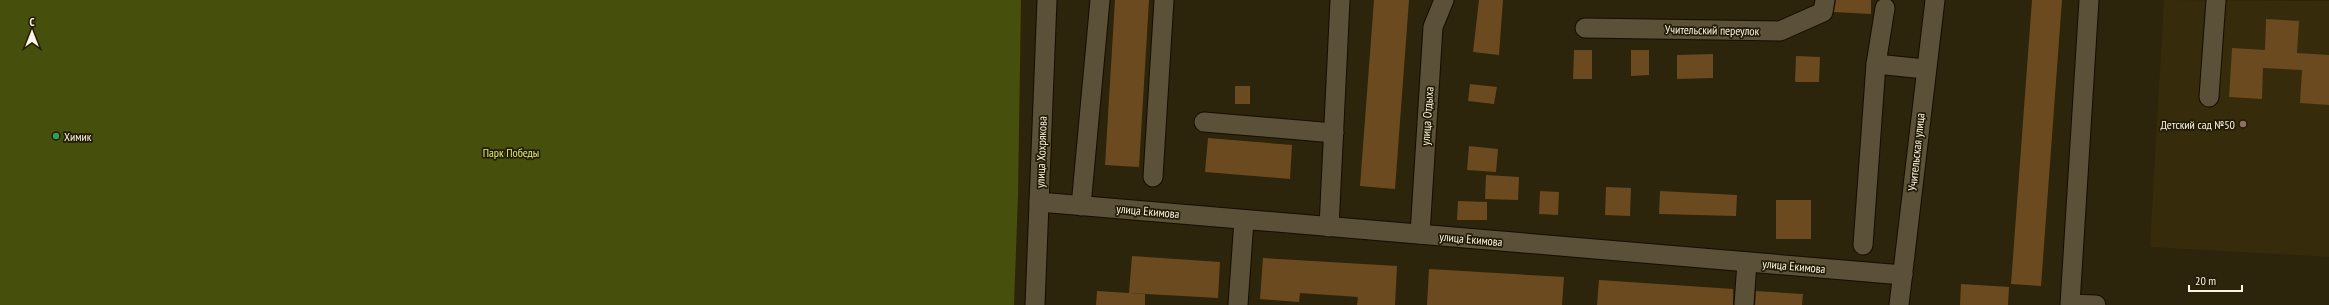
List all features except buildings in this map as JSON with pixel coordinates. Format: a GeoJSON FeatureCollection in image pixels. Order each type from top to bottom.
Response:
{"type":"FeatureCollection","features":[{"type":"Feature","properties":{"kind":"street","name":"улица Хохрякова"},"geometry":{"type":"LineString","coordinates":[[1035,305],[1047,0]]}},
{"type":"Feature","properties":{"kind":"street"},"geometry":{"type":"LineString","coordinates":[[1081,206],[1100,0]]}},
{"type":"Feature","properties":{"kind":"street"},"geometry":{"type":"LineString","coordinates":[[1153,177],[1164,0]]}},
{"type":"Feature","properties":{"kind":"street"},"geometry":{"type":"LineString","coordinates":[[1329,227],[1340,0]]}},
{"type":"Feature","properties":{"kind":"street","name":"улица Отдыха"},"geometry":{"type":"LineString","coordinates":[[1420,234],[1433,27],[1444,0]]}},
{"type":"Feature","properties":{"kind":"street","name":"Учительский переулок"},"geometry":{"type":"LineString","coordinates":[[1585,28],[1780,31],[1823,12],[1825,0]]}},
{"type":"Feature","properties":{"kind":"street","name":"Учительская улица"},"geometry":{"type":"LineString","coordinates":[[1904,304],[1902,275],[1935,0]]}},
{"type":"Feature","properties":{"kind":"street"},"geometry":{"type":"LineString","coordinates":[[2089,0],[2069,304],[2096,305]]}},
{"type":"Feature","properties":{"kind":"street"},"geometry":{"type":"LineString","coordinates":[[2209,97],[2216,0]]}},
{"type":"Feature","properties":{"kind":"street"},"geometry":{"type":"LineString","coordinates":[[1863,245],[1876,64],[1885,8]]}},
{"type":"Feature","properties":{"kind":"street"},"geometry":{"type":"LineString","coordinates":[[1876,64],[1926,69]]}},
{"type":"Feature","properties":{"kind":"street"},"geometry":{"type":"LineString","coordinates":[[1204,122],[1334,133]]}},
{"type":"Feature","properties":{"kind":"street","name":"улица Екимова"},"geometry":{"type":"LineString","coordinates":[[1039,202],[1902,275]]}},
{"type":"Feature","properties":{"kind":"street"},"geometry":{"type":"LineString","coordinates":[[1238,305],[1244,220]]}},
{"type":"Feature","properties":{"kind":"street"},"geometry":{"type":"LineString","coordinates":[[1744,305],[1747,262]]}},
{"type":"Feature","properties":{"kind":"shaded area","name":"Детский сад №50"},"geometry":{"type":"Polygon","coordinates":[[[2164,0],[2329,1],[2329,257],[2150,247],[2164,0]]]}},
{"type":"Feature","properties":{"kind":"green space","name":"Парк Победы"},"geometry":{"type":"Polygon","coordinates":[[[0,0],[1021,0],[1018,196],[1014,305],[0,305],[0,0]]]}},
{"type":"Feature","properties":{"kind":"place","name":"Детский сад №50"},"geometry":{"type":"Point","coordinates":[2243,124]}},
{"type":"Feature","properties":{"kind":"place","name":"Химик"},"geometry":{"type":"Point","coordinates":[56,136]}}]}
